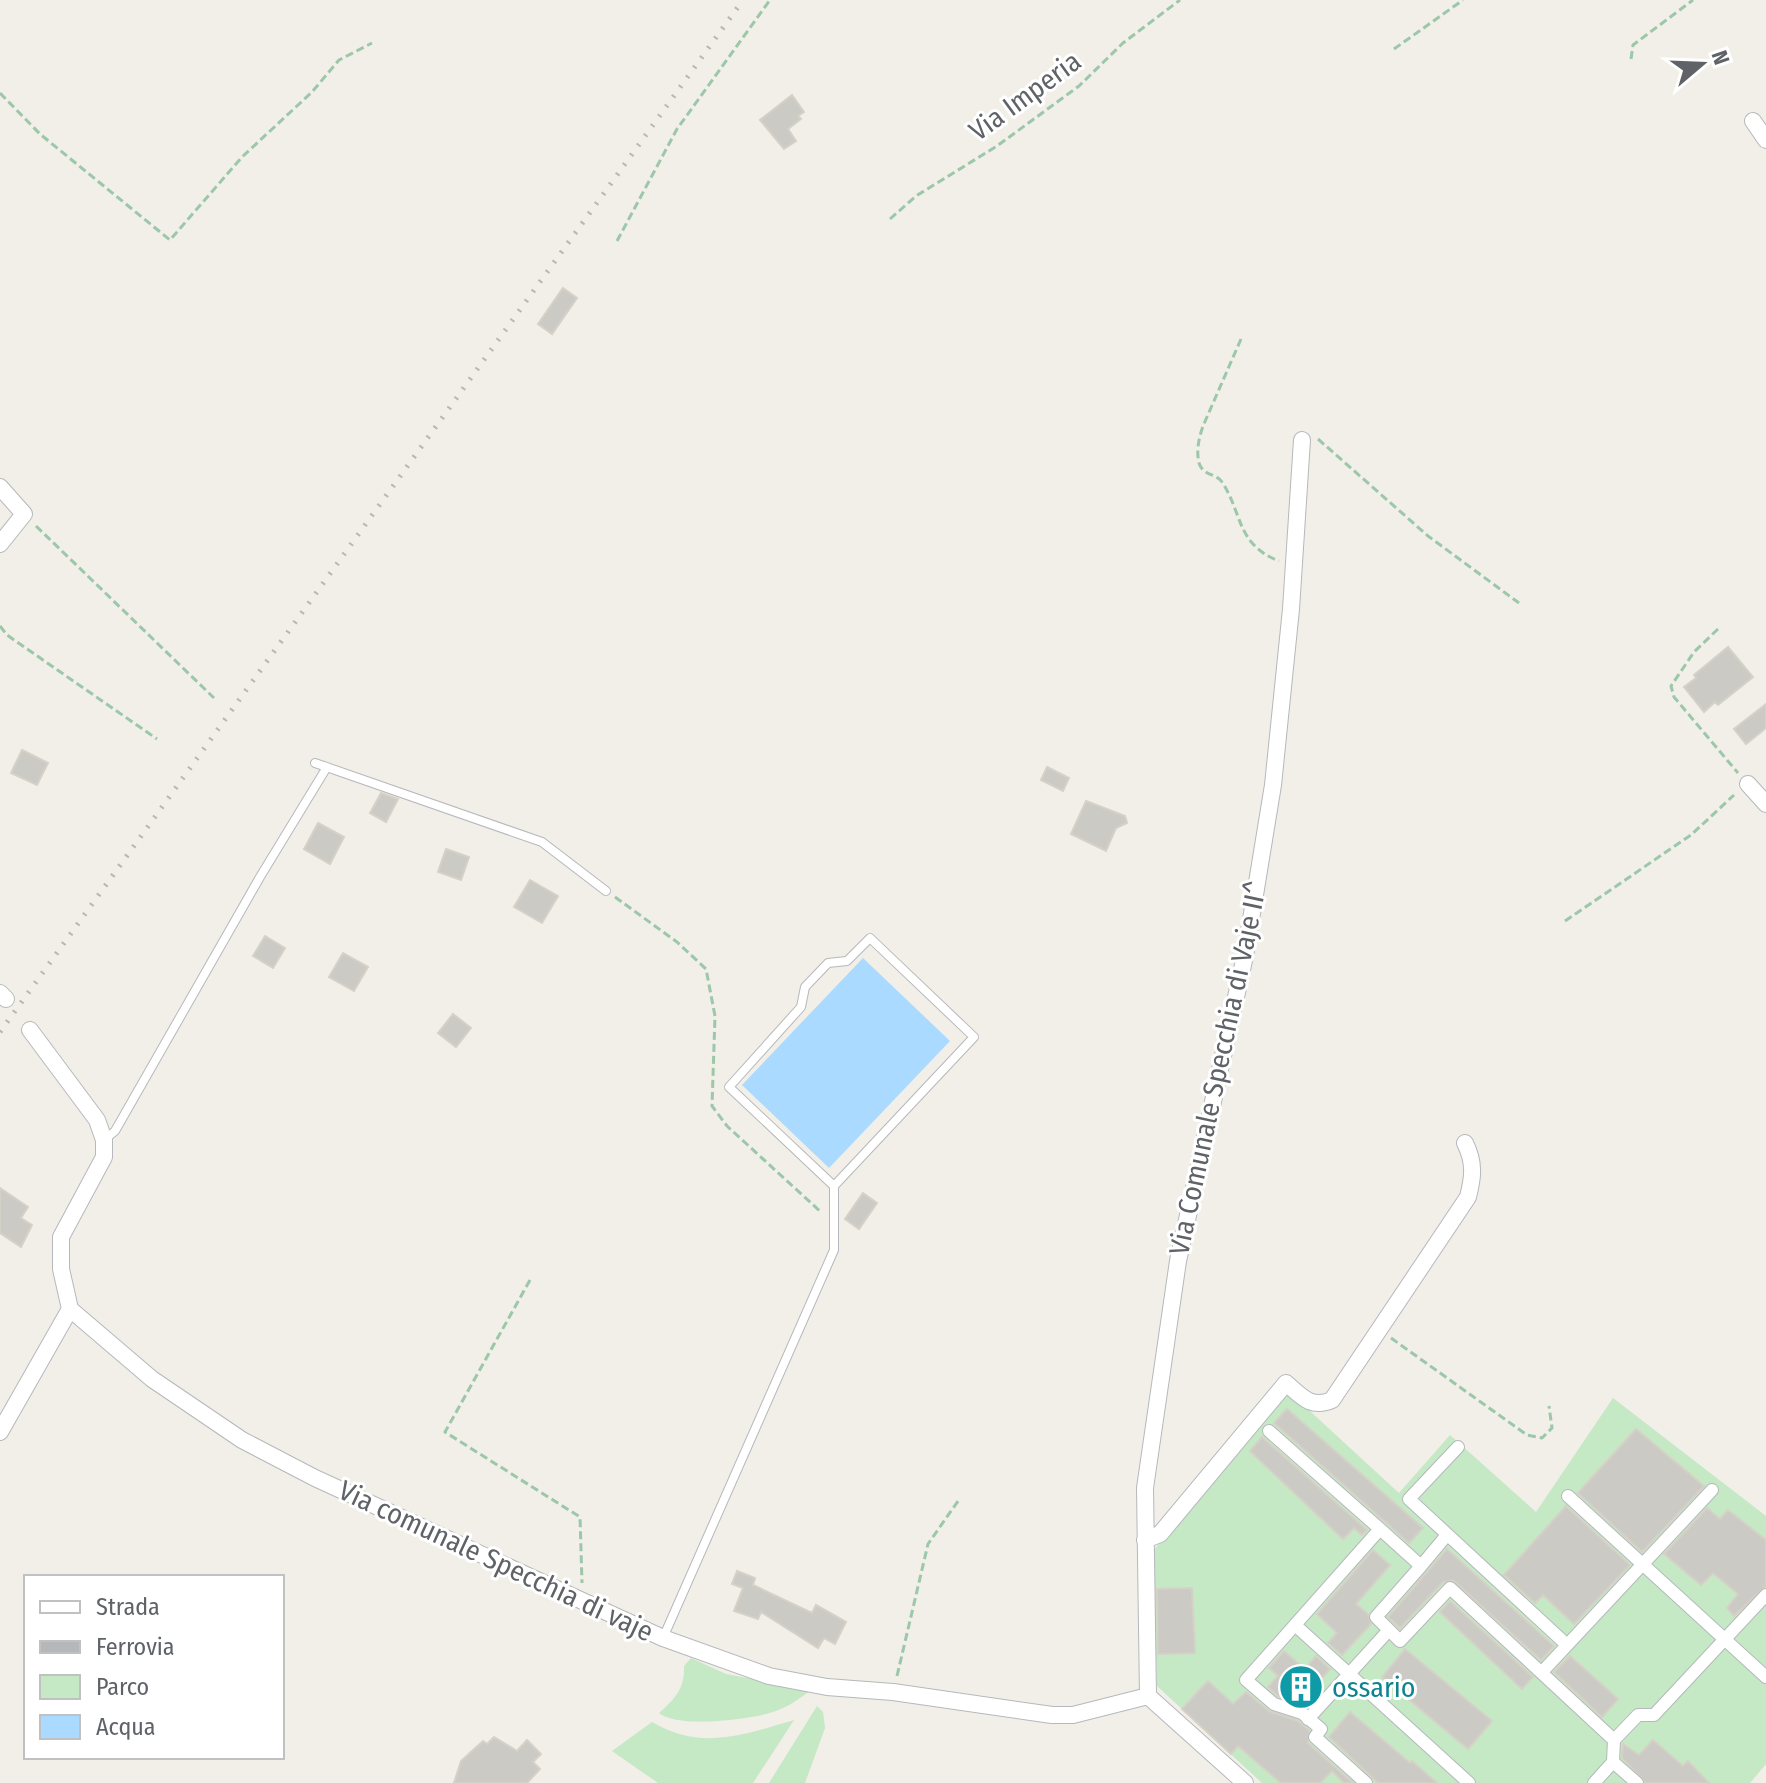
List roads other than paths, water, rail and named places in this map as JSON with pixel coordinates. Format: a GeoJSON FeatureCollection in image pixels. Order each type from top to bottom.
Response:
{"type":"FeatureCollection","features":[{"type":"Feature","properties":{"kind":"street"},"geometry":{"type":"LineString","coordinates":[[1753,121],[1766,140]]}},
{"type":"Feature","properties":{"kind":"street","name":"Via Comunale Specchia di Vaje II^"},"geometry":{"type":"LineString","coordinates":[[1148,1696],[1145,1488],[1178,1261],[1245,956],[1273,785],[1294,565],[1302,440]]}},
{"type":"Feature","properties":{"kind":"street"},"geometry":{"type":"LineString","coordinates":[[0,487],[24,514],[0,544]]}},
{"type":"Feature","properties":{"kind":"street"},"geometry":{"type":"LineString","coordinates":[[1748,784],[1766,804]]}},
{"type":"Feature","properties":{"kind":"street"},"geometry":{"type":"LineString","coordinates":[[0,1432],[70,1309],[61,1269],[61,1237],[104,1157],[104,1140],[97,1120],[30,1030]]}},
{"type":"Feature","properties":{"kind":"street"},"geometry":{"type":"LineString","coordinates":[[1145,1540],[1160,1534],[1286,1383],[1308,1402],[1319,1405],[1332,1400],[1468,1197],[1473,1174],[1471,1156],[1465,1143]]}},
{"type":"Feature","properties":{"kind":"street","name":"Via comunale Specchia di vaje"},"geometry":{"type":"LineString","coordinates":[[70,1309],[152,1379],[242,1440],[315,1478],[663,1638],[769,1676],[827,1687],[893,1692],[1052,1715],[1073,1715],[1148,1696]]}},
{"type":"Feature","properties":{"kind":"street"},"geometry":{"type":"LineString","coordinates":[[1269,1431],[1421,1566]]}},
{"type":"Feature","properties":{"kind":"street"},"geometry":{"type":"LineString","coordinates":[[1458,1447],[1409,1499],[1567,1645]]}},
{"type":"Feature","properties":{"kind":"street"},"geometry":{"type":"LineString","coordinates":[[1542,1672],[1712,1490]]}},
{"type":"Feature","properties":{"kind":"street"},"geometry":{"type":"LineString","coordinates":[[1568,1496],[1766,1677]]}},
{"type":"Feature","properties":{"kind":"street"},"geometry":{"type":"LineString","coordinates":[[1366,1783],[1315,1737],[1321,1729],[1302,1713],[1274,1704],[1246,1680],[1380,1529]]}},
{"type":"Feature","properties":{"kind":"street"},"geometry":{"type":"LineString","coordinates":[[1446,1536],[1376,1617],[1400,1641],[1450,1588],[1614,1740]]}},
{"type":"Feature","properties":{"kind":"street"},"geometry":{"type":"LineString","coordinates":[[1594,1783],[1613,1762],[1614,1740],[1638,1715],[1654,1715],[1766,1595]]}},
{"type":"Feature","properties":{"kind":"street"},"geometry":{"type":"LineString","coordinates":[[1295,1625],[1469,1783]]}},
{"type":"Feature","properties":{"kind":"street"},"geometry":{"type":"LineString","coordinates":[[1308,1719],[1389,1630]]}},
{"type":"Feature","properties":{"kind":"street"},"geometry":{"type":"LineString","coordinates":[[1148,1696],[1245,1783]]}},
{"type":"Feature","properties":{"kind":"street"},"geometry":{"type":"LineString","coordinates":[[1613,1762],[1637,1783]]}},
{"type":"Feature","properties":{"kind":"lane"},"geometry":{"type":"LineString","coordinates":[[315,763],[542,842],[606,891]]}},
{"type":"Feature","properties":{"kind":"lane"},"geometry":{"type":"LineString","coordinates":[[104,1140],[115,1131],[260,877],[327,767]]}},
{"type":"Feature","properties":{"kind":"lane"},"geometry":{"type":"LineString","coordinates":[[663,1638],[834,1250],[834,1186],[974,1037],[870,938],[847,961],[828,963],[805,987],[801,1007],[729,1087],[834,1186]]}},
{"type":"Feature","properties":{"kind":"water"},"geometry":{"type":"Polygon","coordinates":[[[863,958],[950,1041],[829,1168],[742,1085],[863,958]]]}},
{"type":"Feature","properties":{"kind":"railway"},"geometry":{"type":"LineString","coordinates":[[0,1032],[743,0]]}},
{"type":"Feature","properties":{"kind":"place","name":"ossario"},"geometry":{"type":"Point","coordinates":[1301,1687]}}]}
